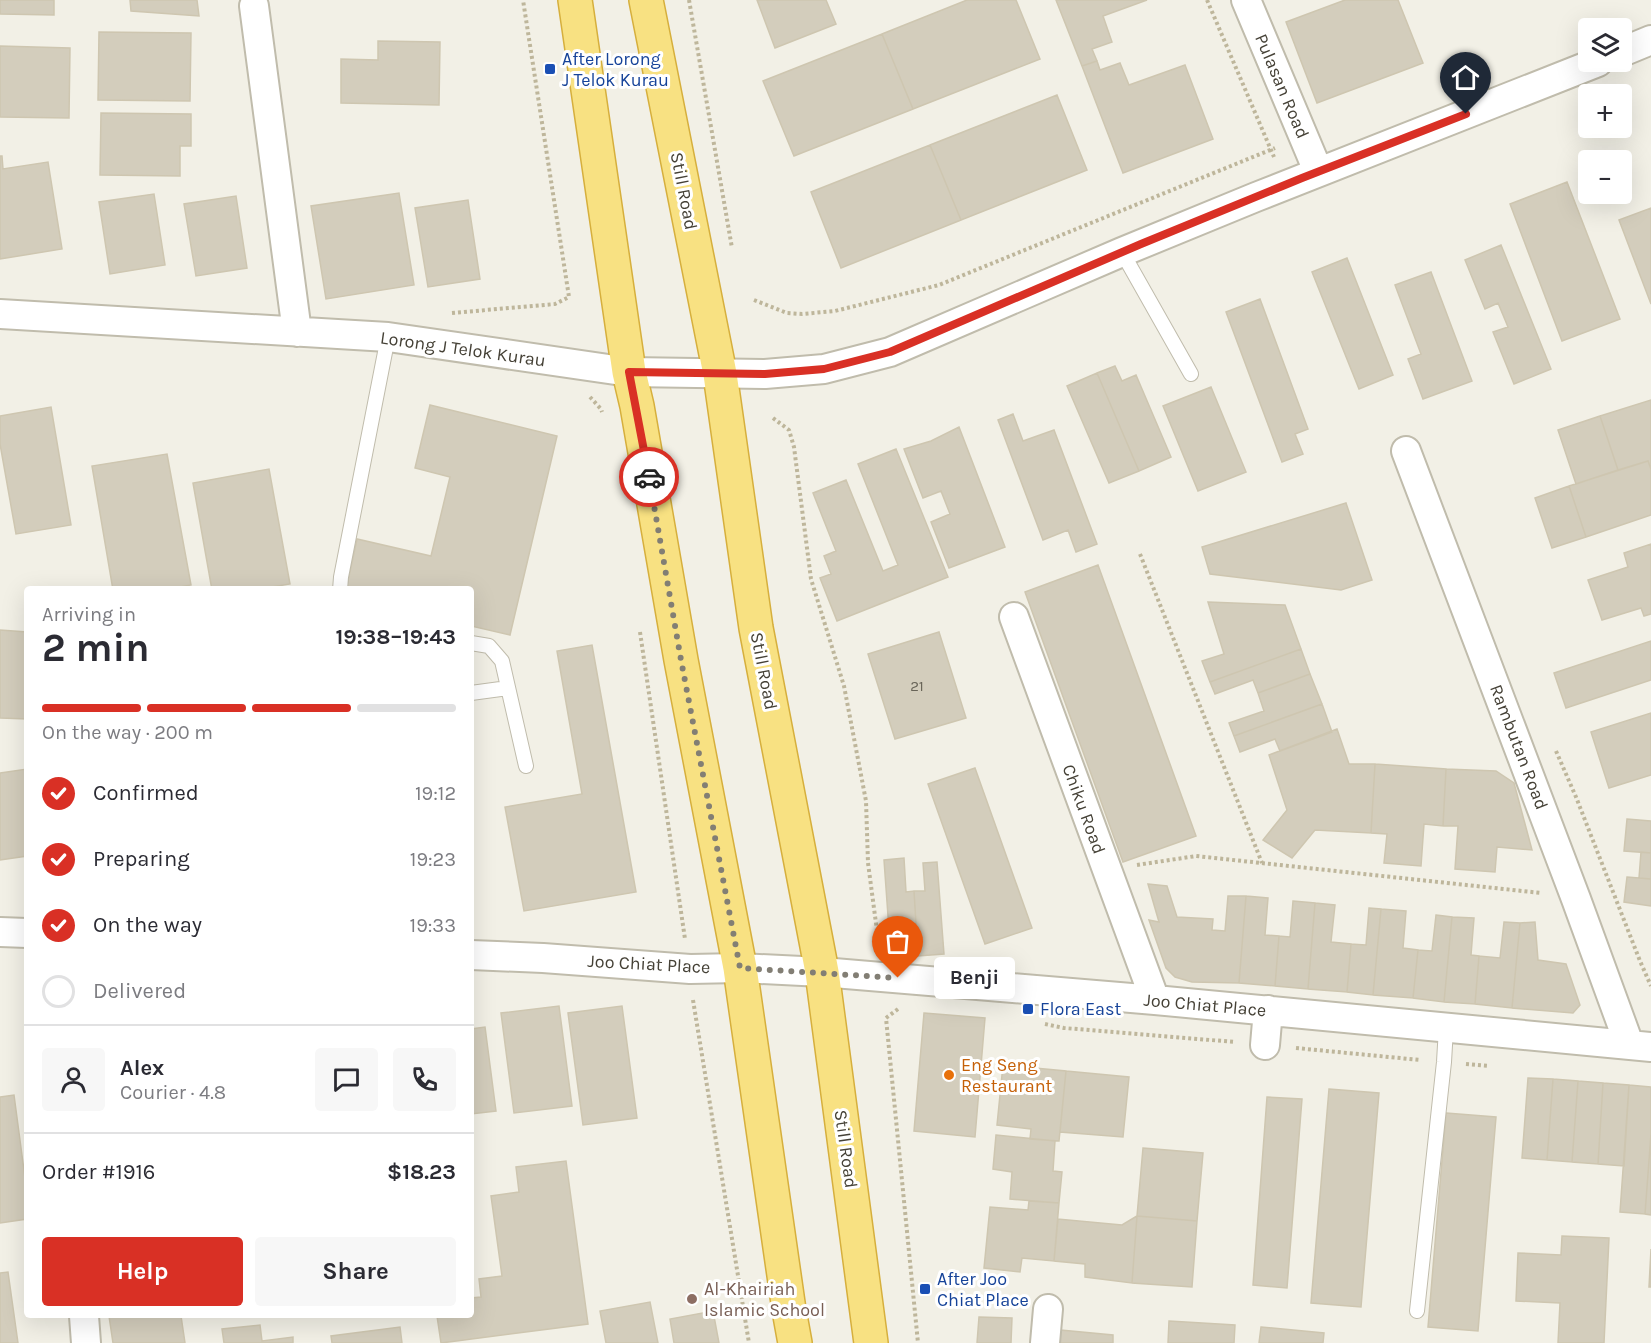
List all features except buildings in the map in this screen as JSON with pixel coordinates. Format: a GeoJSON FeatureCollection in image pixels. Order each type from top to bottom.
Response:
{"type":"FeatureCollection","features":[{"type":"Feature","properties":{"kind":"highway"},"geometry":{"type":"LineString","coordinates":[[575,0],[629,372],[740,968],[795,1343]]}},
{"type":"Feature","properties":{"kind":"highway","name":"Still Road"},"geometry":{"type":"LineString","coordinates":[[646,0],[720,374],[756,628],[822,972],[871,1343]]}},
{"type":"Feature","properties":{"kind":"street","name":"Pulasan Road"},"geometry":{"type":"LineString","coordinates":[[1246,0],[1318,171]]}},
{"type":"Feature","properties":{"kind":"street"},"geometry":{"type":"LineString","coordinates":[[254,6],[297,332]]}},
{"type":"Feature","properties":{"kind":"street"},"geometry":{"type":"LineString","coordinates":[[1632,48],[1651,40]]}},
{"type":"Feature","properties":{"kind":"street","name":"Lorong J Telok Kurau"},"geometry":{"type":"LineString","coordinates":[[0,314],[388,337],[629,372],[765,374],[824,369],[890,352],[1286,184],[1578,70]]}},
{"type":"Feature","properties":{"kind":"street","name":"Rambutan Road"},"geometry":{"type":"LineString","coordinates":[[1406,451],[1576,899],[1640,1046]]}},
{"type":"Feature","properties":{"kind":"street","name":"Chiku Road"},"geometry":{"type":"LineString","coordinates":[[1014,617],[1155,1000]]}},
{"type":"Feature","properties":{"kind":"street"},"geometry":{"type":"LineString","coordinates":[[0,932],[24,933]]}},
{"type":"Feature","properties":{"kind":"street","name":"Joo Chiat Place"},"geometry":{"type":"LineString","coordinates":[[474,955],[690,969],[740,968],[822,972],[1268,1010],[1640,1046]]}},
{"type":"Feature","properties":{"kind":"street"},"geometry":{"type":"LineString","coordinates":[[1264,1045],[1268,1010]]}},
{"type":"Feature","properties":{"kind":"street"},"geometry":{"type":"LineString","coordinates":[[1045,1343],[1048,1309]]}},
{"type":"Feature","properties":{"kind":"street"},"geometry":{"type":"LineString","coordinates":[[84,1318],[86,1343]]}},
{"type":"Feature","properties":{"kind":"lane"},"geometry":{"type":"LineString","coordinates":[[1122,252],[1191,374]]}},
{"type":"Feature","properties":{"kind":"lane"},"geometry":{"type":"LineString","coordinates":[[340,586],[388,337]]}},
{"type":"Feature","properties":{"kind":"lane"},"geometry":{"type":"LineString","coordinates":[[474,644],[489,646],[502,661],[526,766]]}},
{"type":"Feature","properties":{"kind":"lane"},"geometry":{"type":"LineString","coordinates":[[474,693],[508,688]]}},
{"type":"Feature","properties":{"kind":"lane"},"geometry":{"type":"LineString","coordinates":[[1417,1311],[1446,1028]]}},
{"type":"Feature","properties":{"kind":"path"},"geometry":{"type":"LineString","coordinates":[[523,0],[569,297]]}},
{"type":"Feature","properties":{"kind":"path"},"geometry":{"type":"LineString","coordinates":[[689,0],[733,253]]}},
{"type":"Feature","properties":{"kind":"path"},"geometry":{"type":"LineString","coordinates":[[1207,0],[1286,184]]}},
{"type":"Feature","properties":{"kind":"path"},"geometry":{"type":"LineString","coordinates":[[754,300],[787,313],[802,314],[834,311],[939,285],[1303,136]]}},
{"type":"Feature","properties":{"kind":"path"},"geometry":{"type":"LineString","coordinates":[[601,409],[604,417]]}},
{"type":"Feature","properties":{"kind":"path"},"geometry":{"type":"LineString","coordinates":[[772,418],[789,430],[794,447],[811,579],[844,686],[866,801],[868,863],[877,931]]}},
{"type":"Feature","properties":{"kind":"path"},"geometry":{"type":"LineString","coordinates":[[1140,554],[1262,863]]}},
{"type":"Feature","properties":{"kind":"path"},"geometry":{"type":"LineString","coordinates":[[639,631],[684,933]]}},
{"type":"Feature","properties":{"kind":"path"},"geometry":{"type":"LineString","coordinates":[[1128,866],[1196,856],[1545,893]]}},
{"type":"Feature","properties":{"kind":"path"},"geometry":{"type":"LineString","coordinates":[[693,1008],[749,1343]]}},
{"type":"Feature","properties":{"kind":"path"},"geometry":{"type":"LineString","coordinates":[[886,1018],[918,1343]]}},
{"type":"Feature","properties":{"kind":"way so far"},"geometry":{"type":"LineString","coordinates":[[649,477],[681,660],[740,968],[898,978]]}},
{"type":"Feature","properties":{"kind":"place","name":"After Lorong J Telok Kurau"},"geometry":{"type":"Point","coordinates":[550,69]}},
{"type":"Feature","properties":{"kind":"place","name":"Benji"},"geometry":{"type":"Point","coordinates":[898,978]}},
{"type":"Feature","properties":{"kind":"place","name":"Flora East"},"geometry":{"type":"Point","coordinates":[1028,1009]}},
{"type":"Feature","properties":{"kind":"place","name":"Eng Seng Restaurant"},"geometry":{"type":"Point","coordinates":[949,1075]}},
{"type":"Feature","properties":{"kind":"place","name":"After Joo Chiat Place"},"geometry":{"type":"Point","coordinates":[925,1289]}},
{"type":"Feature","properties":{"kind":"place","name":"Al-Khairiah Islamic School"},"geometry":{"type":"Point","coordinates":[692,1299]}},
{"type":"Feature","properties":{"kind":"route"},"geometry":{"type":"LineString","coordinates":[[649,477],[629,372],[765,374],[824,369],[890,352],[1141,244],[1318,171],[1466,114]]}}]}
